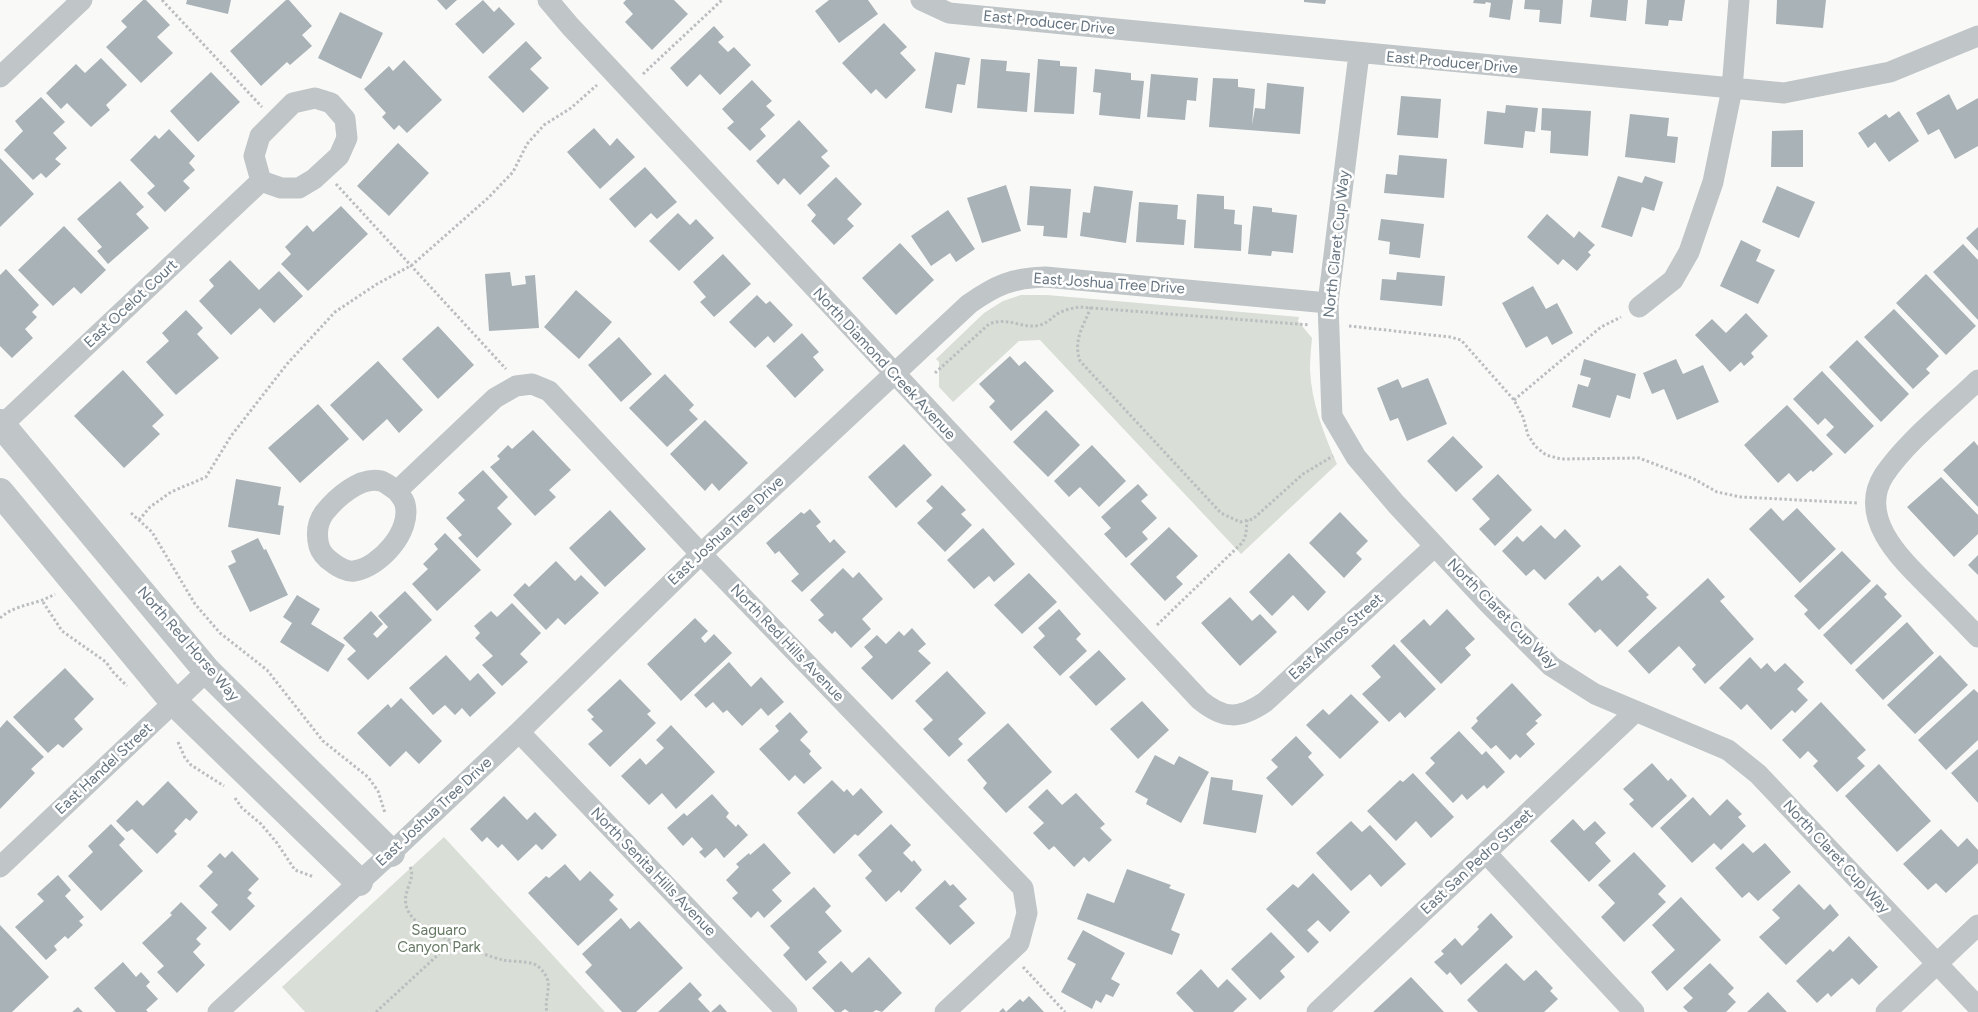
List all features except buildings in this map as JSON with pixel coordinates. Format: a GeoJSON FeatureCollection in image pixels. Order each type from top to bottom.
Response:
{"type":"FeatureCollection","features":[{"type":"Feature","properties":{"kind":"street"},"geometry":{"type":"LineString","coordinates":[[0,77],[82,0]]}},
{"type":"Feature","properties":{"kind":"street","name":"North Diamond Creek Avenue"},"geometry":{"type":"LineString","coordinates":[[548,0],[600,59],[1200,700],[1213,710],[1230,715]]}},
{"type":"Feature","properties":{"kind":"street","name":"East Producer Drive"},"geometry":{"type":"LineString","coordinates":[[920,0],[949,13],[1359,54],[1784,93],[1890,72],[1978,36]]}},
{"type":"Feature","properties":{"kind":"street"},"geometry":{"type":"LineString","coordinates":[[1640,307],[1673,280],[1689,252],[1713,182],[1732,89],[1739,0]]}},
{"type":"Feature","properties":{"kind":"street","name":"North Claret Cup Way"},"geometry":{"type":"LineString","coordinates":[[1359,54],[1328,303],[1332,416],[1350,448],[1390,497],[1490,606],[1551,666],[1595,694],[1728,750],[1758,774],[1978,1007]]}},
{"type":"Feature","properties":{"kind":"street"},"geometry":{"type":"LineString","coordinates":[[315,98],[331,103],[345,119],[347,138],[339,156],[314,179],[299,188],[281,188],[261,181],[254,156],[260,136],[293,103],[315,98]]}},
{"type":"Feature","properties":{"kind":"street","name":"East Ocelot Court"},"geometry":{"type":"LineString","coordinates":[[1,425],[261,181]]}},
{"type":"Feature","properties":{"kind":"street","name":"East Joshua Tree Drive"},"geometry":{"type":"LineString","coordinates":[[218,1012],[359,882],[400,858],[519,732],[701,554],[970,304],[986,292],[1006,282],[1025,278],[1045,277],[1328,303]]}},
{"type":"Feature","properties":{"kind":"street"},"geometry":{"type":"LineString","coordinates":[[1978,380],[1901,453],[1884,476],[1878,488],[1875,504],[1879,523],[1890,544],[1978,637]]}},
{"type":"Feature","properties":{"kind":"street","name":"North Red Hills Avenue"},"geometry":{"type":"LineString","coordinates":[[397,491],[495,398],[516,386],[532,384],[549,391],[701,554],[1023,888],[1028,913],[1019,943],[945,1012]]}},
{"type":"Feature","properties":{"kind":"street","name":"North Red Horse Way"},"geometry":{"type":"LineString","coordinates":[[1,425],[207,671],[400,858]]}},
{"type":"Feature","properties":{"kind":"street"},"geometry":{"type":"LineString","coordinates":[[368,480],[382,481],[397,491],[405,504],[405,522],[397,541],[372,564],[353,571],[339,567],[328,560],[320,549],[317,536],[319,521],[326,511],[354,486],[368,480]]}},
{"type":"Feature","properties":{"kind":"street"},"geometry":{"type":"LineString","coordinates":[[0,492],[174,702],[359,882]]}},
{"type":"Feature","properties":{"kind":"street","name":"East Almos Street"},"geometry":{"type":"LineString","coordinates":[[1230,715],[1249,713],[1265,702],[1435,546]]}},
{"type":"Feature","properties":{"kind":"street","name":"East Handel Street"},"geometry":{"type":"LineString","coordinates":[[0,867],[207,671]]}},
{"type":"Feature","properties":{"kind":"street","name":"East San Pedro Street"},"geometry":{"type":"LineString","coordinates":[[1317,1012],[1636,712]]}},
{"type":"Feature","properties":{"kind":"street","name":"North Senita Hills Avenue"},"geometry":{"type":"LineString","coordinates":[[519,732],[787,1012]]}},
{"type":"Feature","properties":{"kind":"street"},"geometry":{"type":"LineString","coordinates":[[1486,853],[1634,1012]]}},
{"type":"Feature","properties":{"kind":"street"},"geometry":{"type":"LineString","coordinates":[[1886,1012],[1978,924]]}},
{"type":"Feature","properties":{"kind":"path"},"geometry":{"type":"LineString","coordinates":[[162,0],[268,112]]}},
{"type":"Feature","properties":{"kind":"path"},"geometry":{"type":"LineString","coordinates":[[643,75],[722,0]]}},
{"type":"Feature","properties":{"kind":"path"},"geometry":{"type":"LineString","coordinates":[[139,520],[150,507],[171,492],[206,477],[230,436],[275,379],[335,312],[377,284],[412,265],[488,198],[513,172],[527,144],[544,125],[571,108],[601,82]]}},
{"type":"Feature","properties":{"kind":"path"},"geometry":{"type":"LineString","coordinates":[[331,178],[412,265],[505,368],[508,374]]}},
{"type":"Feature","properties":{"kind":"path"},"geometry":{"type":"LineString","coordinates":[[1094,282],[1091,308],[1078,338],[1076,350],[1080,361],[1212,505],[1232,519],[1240,522],[1253,519],[1303,474],[1350,448]]}},
{"type":"Feature","properties":{"kind":"path"},"geometry":{"type":"LineString","coordinates":[[1514,400],[1601,327],[1640,307]]}},
{"type":"Feature","properties":{"kind":"path"},"geometry":{"type":"LineString","coordinates":[[935,373],[989,324],[998,320],[1030,326],[1040,325],[1070,309],[1091,308],[1300,325],[1328,324],[1450,337],[1461,340],[1514,400],[1534,446],[1546,455],[1561,459],[1639,458],[1694,479],[1716,492],[1741,498],[1875,504]]}},
{"type":"Feature","properties":{"kind":"path"},"geometry":{"type":"LineString","coordinates":[[131,513],[152,532],[195,604],[220,633],[267,670],[323,741],[368,777],[378,791],[384,806],[385,820]]}},
{"type":"Feature","properties":{"kind":"path"},"geometry":{"type":"LineString","coordinates":[[1156,625],[1243,542],[1246,534],[1247,520]]}},
{"type":"Feature","properties":{"kind":"path"},"geometry":{"type":"LineString","coordinates":[[0,618],[16,607],[43,602],[75,582]]}},
{"type":"Feature","properties":{"kind":"path"},"geometry":{"type":"LineString","coordinates":[[43,602],[62,631],[106,662],[113,672],[132,690]]}},
{"type":"Feature","properties":{"kind":"path"},"geometry":{"type":"LineString","coordinates":[[178,742],[185,758],[191,765],[227,788]]}},
{"type":"Feature","properties":{"kind":"path"},"geometry":{"type":"LineString","coordinates":[[232,793],[242,808],[277,843],[295,870],[314,877]]}},
{"type":"Feature","properties":{"kind":"path"},"geometry":{"type":"LineString","coordinates":[[400,858],[412,871],[412,879],[407,887],[406,905],[419,924],[453,941],[501,960],[533,964],[541,969],[547,979],[549,988],[547,1012]]}},
{"type":"Feature","properties":{"kind":"path"},"geometry":{"type":"LineString","coordinates":[[376,1012],[453,941]]}},
{"type":"Feature","properties":{"kind":"path"},"geometry":{"type":"LineString","coordinates":[[1023,967],[1065,1012]]}},
{"type":"Feature","properties":{"kind":"green space"},"geometry":{"type":"Polygon","coordinates":[[[1021,295],[1047,295],[1299,317],[1298,321],[1312,338],[1310,369],[1313,394],[1323,429],[1337,464],[1241,554],[1040,340],[1019,341],[953,402],[939,387],[939,362],[936,359],[984,313],[1003,301],[1021,295]]]}},
{"type":"Feature","properties":{"kind":"green space","name":"Saguaro Canyon Park"},"geometry":{"type":"Polygon","coordinates":[[[444,837],[605,1012],[305,1012],[282,987],[444,837]]]}}]}
